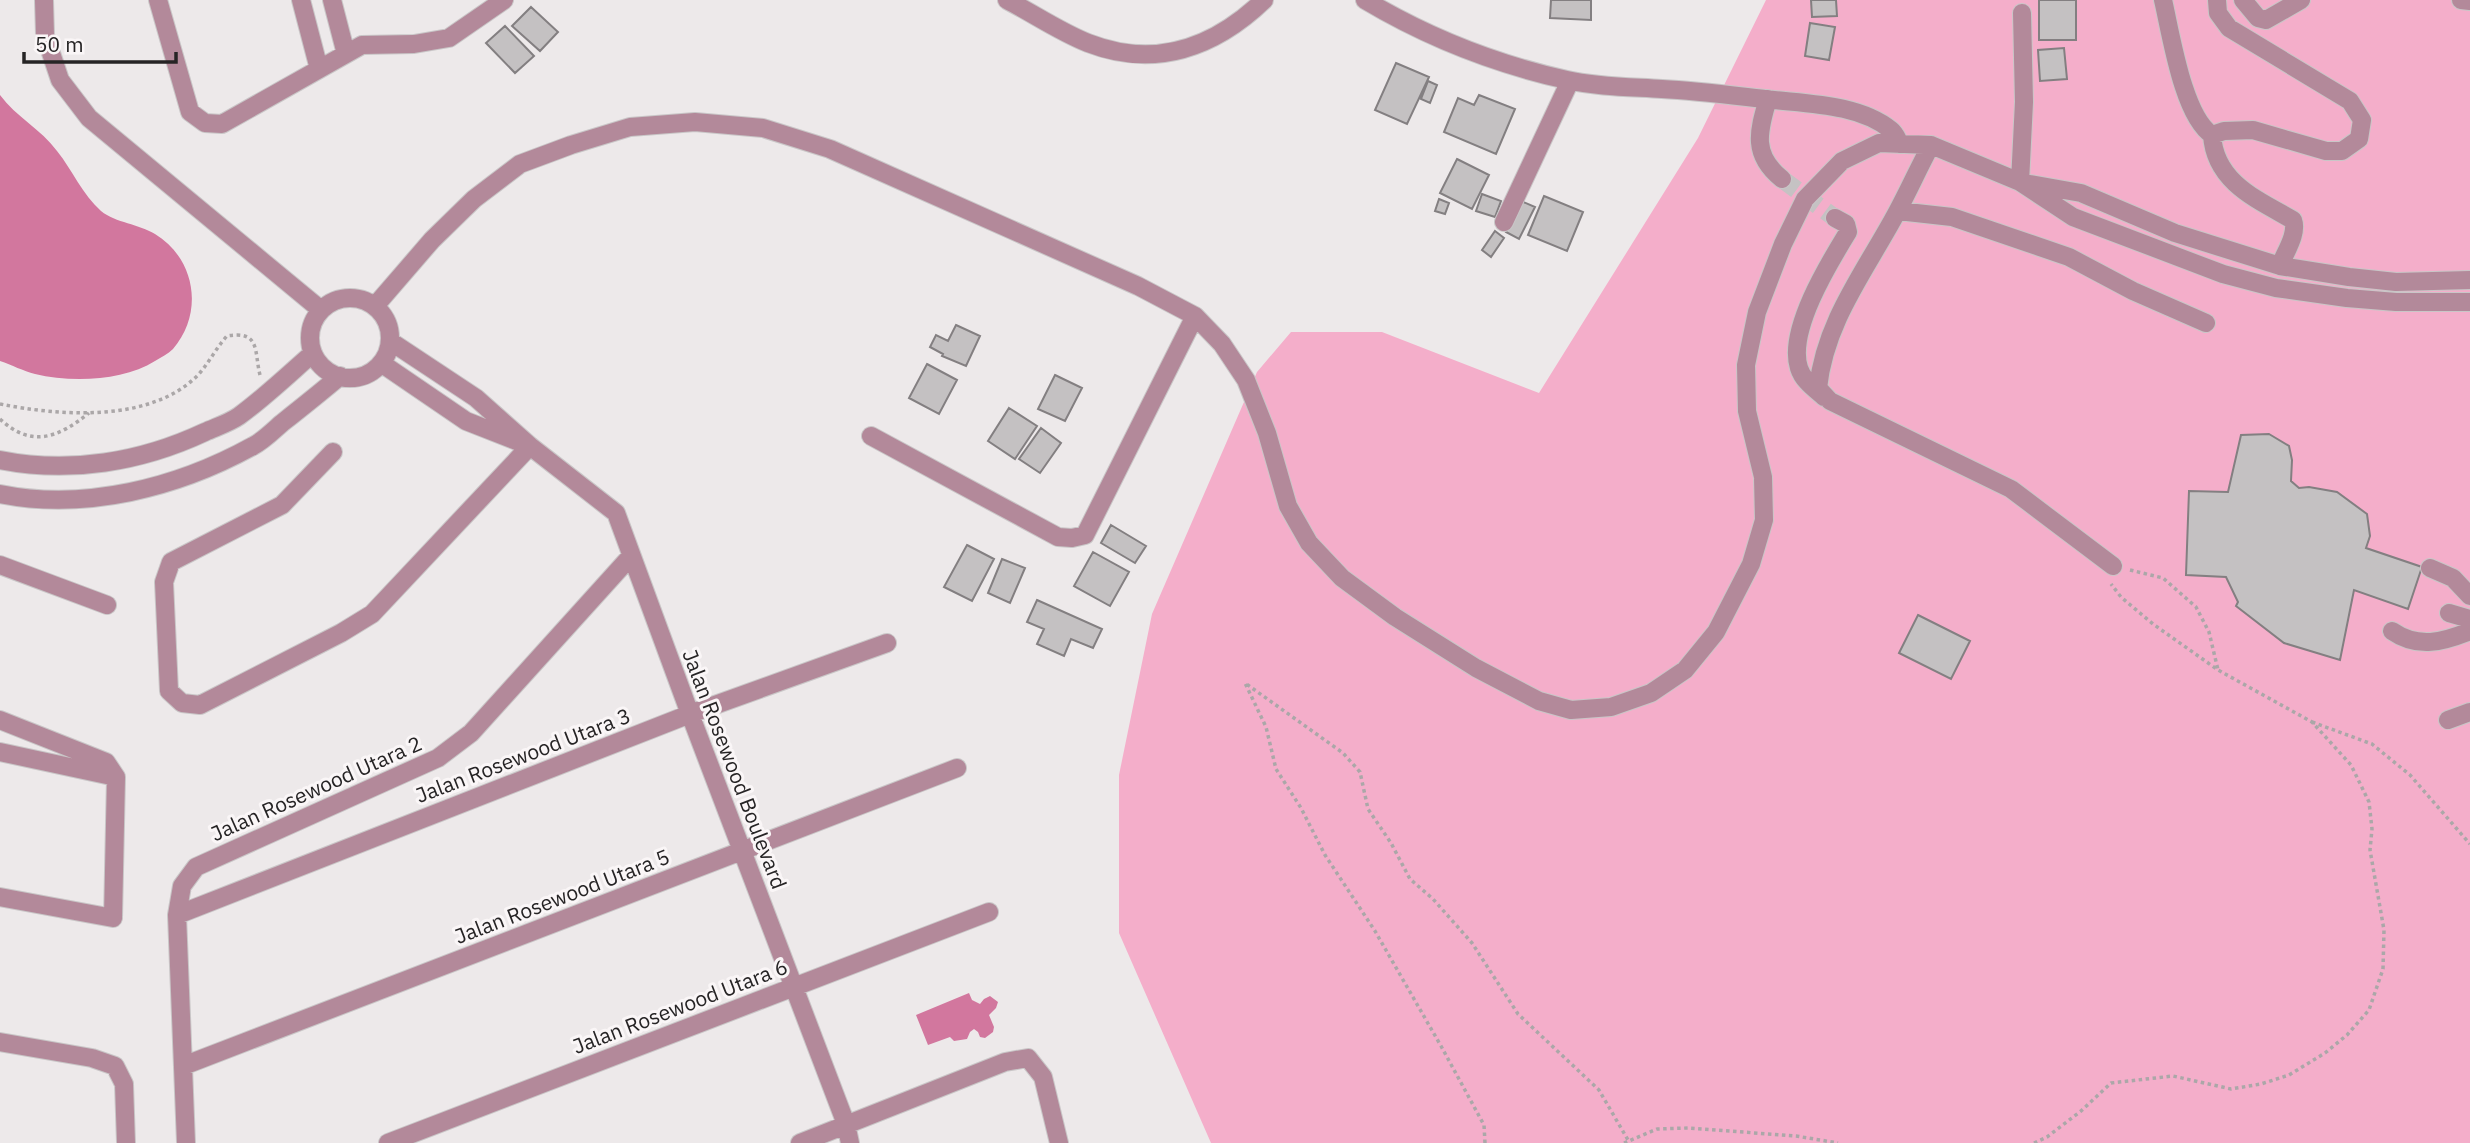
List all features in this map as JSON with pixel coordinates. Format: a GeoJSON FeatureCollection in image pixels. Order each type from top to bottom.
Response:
{"type":"FeatureCollection","features":[{"type":"Feature","properties":{"kind":"street"},"geometry":{"type":"LineString","coordinates":[[44,0],[45,35],[60,80],[89,118],[321,310]]}},
{"type":"Feature","properties":{"kind":"street"},"geometry":{"type":"LineString","coordinates":[[158,0],[190,112],[205,123],[222,124],[362,45],[414,44],[449,38],[504,0]]}},
{"type":"Feature","properties":{"kind":"street"},"geometry":{"type":"LineString","coordinates":[[301,0],[319,69]]}},
{"type":"Feature","properties":{"kind":"street"},"geometry":{"type":"LineString","coordinates":[[332,0],[346,54]]}},
{"type":"Feature","properties":{"kind":"street"},"geometry":{"type":"LineString","coordinates":[[1007,0],[1087,43],[1132,56],[1166,54],[1209,41],[1249,15],[1264,0]]}},
{"type":"Feature","properties":{"kind":"street"},"geometry":{"type":"LineString","coordinates":[[1364,0],[1400,21],[1479,55],[1570,81],[1827,106],[1848,111],[1886,127],[1894,132],[1900,144]]}},
{"type":"Feature","properties":{"kind":"street"},"geometry":{"type":"LineString","coordinates":[[2163,0],[2194,116],[2201,127],[2212,135],[2217,160],[2230,178],[2252,197],[2293,220],[2293,233],[2280,266]]}},
{"type":"Feature","properties":{"kind":"street"},"geometry":{"type":"LineString","coordinates":[[2212,135],[2224,131],[2253,130],[2326,151],[2342,151],[2359,139],[2362,120],[2350,101],[2229,27],[2218,13],[2217,0]]}},
{"type":"Feature","properties":{"kind":"street"},"geometry":{"type":"LineString","coordinates":[[2243,0],[2258,18],[2266,20],[2301,0]]}},
{"type":"Feature","properties":{"kind":"street"},"geometry":{"type":"LineString","coordinates":[[2461,0],[2470,1]]}},
{"type":"Feature","properties":{"kind":"street"},"geometry":{"type":"LineString","coordinates":[[2020,182],[2024,102],[2022,13]]}},
{"type":"Feature","properties":{"kind":"street"},"geometry":{"type":"LineString","coordinates":[[1504,222],[1570,81]]}},
{"type":"Feature","properties":{"kind":"street"},"geometry":{"type":"LineString","coordinates":[[1768,99],[1760,124],[1759,145],[1769,168],[1782,179]]}},
{"type":"Feature","properties":{"kind":"street"},"geometry":{"type":"LineString","coordinates":[[375,306],[432,240],[474,199],[520,164],[571,145],[630,127],[695,122],[763,128],[830,149],[1138,286],[1195,316],[1222,344],[1246,380],[1267,433],[1288,506],[1309,543],[1342,578],[1395,617],[1464,660],[1539,701],[1571,710],[1611,707],[1651,693],[1685,670],[1716,632],[1751,564],[1764,520],[1763,477],[1747,411],[1746,365],[1758,312],[1783,244],[1805,199],[1842,161],[1879,143],[1931,145],[2020,182],[2073,217],[2223,274],[2276,288],[2347,298],[2424,303],[2470,302]]}},
{"type":"Feature","properties":{"kind":"street"},"geometry":{"type":"LineString","coordinates":[[1830,401],[1818,388],[1826,342],[1843,304],[1898,211],[1931,145]]}},
{"type":"Feature","properties":{"kind":"street"},"geometry":{"type":"LineString","coordinates":[[2020,182],[2081,194],[2175,233],[2280,266],[2349,277],[2424,282],[2470,280]]}},
{"type":"Feature","properties":{"kind":"street"},"geometry":{"type":"LineString","coordinates":[[1898,211],[1952,217],[2069,257],[2133,291],[2206,323]]}},
{"type":"Feature","properties":{"kind":"street"},"geometry":{"type":"LineString","coordinates":[[1835,218],[1846,225],[1848,232],[1822,274],[1797,345],[1799,368],[1808,383],[1830,401],[2011,489],[2113,566]]}},
{"type":"Feature","properties":{"kind":"street"},"geometry":{"type":"LineString","coordinates":[[2424,282],[2424,303]]}},
{"type":"Feature","properties":{"kind":"street"},"geometry":{"type":"LineString","coordinates":[[347,298],[362,300],[375,306],[384,316],[389,328],[390,341],[381,363],[362,376],[340,376],[329,372],[313,353],[310,331],[321,310],[333,302],[347,298]]}},
{"type":"Feature","properties":{"kind":"street"},"geometry":{"type":"LineString","coordinates":[[871,436],[1058,537],[1085,535],[1195,316]]}},
{"type":"Feature","properties":{"kind":"street","name":"Jalan Rosewood Boulevard"},"geometry":{"type":"LineString","coordinates":[[390,341],[476,398],[530,446],[616,513],[846,1124],[850,1143]]}},
{"type":"Feature","properties":{"kind":"street"},"geometry":{"type":"LineString","coordinates":[[0,460],[26,465],[86,466],[134,457],[188,440],[237,417],[313,353]]}},
{"type":"Feature","properties":{"kind":"street","name":"Jalan Rosewood Boulevard"},"geometry":{"type":"LineString","coordinates":[[381,363],[466,421],[530,446]]}},
{"type":"Feature","properties":{"kind":"street"},"geometry":{"type":"LineString","coordinates":[[0,494],[22,498],[90,499],[142,489],[201,471],[255,445],[340,376]]}},
{"type":"Feature","properties":{"kind":"street"},"geometry":{"type":"LineString","coordinates":[[333,453],[282,505],[171,562],[164,582],[169,691],[182,703],[201,705],[341,633],[372,614],[530,446]]}},
{"type":"Feature","properties":{"kind":"street","name":"Jalan Rosewood Utara 2"},"geometry":{"type":"LineString","coordinates":[[186,1143],[177,915],[182,886],[196,867],[438,758],[471,733],[631,556]]}},
{"type":"Feature","properties":{"kind":"street"},"geometry":{"type":"LineString","coordinates":[[0,565],[107,605]]}},
{"type":"Feature","properties":{"kind":"street"},"geometry":{"type":"LineString","coordinates":[[2430,568],[2453,578],[2470,596]]}},
{"type":"Feature","properties":{"kind":"street"},"geometry":{"type":"LineString","coordinates":[[2449,613],[2470,619]]}},
{"type":"Feature","properties":{"kind":"street"},"geometry":{"type":"LineString","coordinates":[[2392,631],[2406,640],[2436,641],[2470,631]]}},
{"type":"Feature","properties":{"kind":"street","name":"Jalan Rosewood Utara 3"},"geometry":{"type":"LineString","coordinates":[[177,915],[690,714],[887,643]]}},
{"type":"Feature","properties":{"kind":"street"},"geometry":{"type":"LineString","coordinates":[[2448,720],[2470,712]]}},
{"type":"Feature","properties":{"kind":"street"},"geometry":{"type":"LineString","coordinates":[[0,720],[106,762],[116,777],[113,918],[0,897]]}},
{"type":"Feature","properties":{"kind":"street"},"geometry":{"type":"LineString","coordinates":[[0,752],[116,777]]}},
{"type":"Feature","properties":{"kind":"street","name":"Jalan Rosewood Utara 5"},"geometry":{"type":"LineString","coordinates":[[183,1066],[957,768]]}},
{"type":"Feature","properties":{"kind":"street","name":"Jalan Rosewood Utara 6"},"geometry":{"type":"LineString","coordinates":[[388,1143],[989,912]]}},
{"type":"Feature","properties":{"kind":"street"},"geometry":{"type":"LineString","coordinates":[[0,1042],[92,1058],[115,1066],[124,1084],[126,1143]]}},
{"type":"Feature","properties":{"kind":"street"},"geometry":{"type":"LineString","coordinates":[[800,1143],[1005,1062],[1028,1058],[1043,1077],[1059,1143]]}},
{"type":"Feature","properties":{"kind":"path"},"geometry":{"type":"LineString","coordinates":[[0,404],[59,413],[130,408],[159,401],[197,375],[228,336],[239,334],[250,338],[256,346],[260,376],[270,390]]}},
{"type":"Feature","properties":{"kind":"path"},"geometry":{"type":"LineString","coordinates":[[0,419],[15,432],[45,437],[71,427],[90,412]]}},
{"type":"Feature","properties":{"kind":"path"},"geometry":{"type":"LineString","coordinates":[[2218,670],[2209,632],[2196,607],[2164,578],[2113,566],[2102,571],[2121,597],[2153,624],[2218,670],[2312,722],[2372,744],[2410,775],[2470,844]]}},
{"type":"Feature","properties":{"kind":"path"},"geometry":{"type":"LineString","coordinates":[[1485,1143],[1484,1125],[1441,1046],[1375,931],[1325,855],[1276,769],[1266,727],[1245,684],[1343,753],[1360,772],[1368,809],[1391,843],[1410,879],[1433,899],[1472,943],[1518,1014],[1599,1090],[1626,1141],[1657,1129],[1688,1128],[1796,1136],[1838,1143]]}},
{"type":"Feature","properties":{"kind":"path"},"geometry":{"type":"LineString","coordinates":[[2034,1143],[2047,1137],[2081,1111],[2111,1083],[2173,1076],[2231,1088],[2261,1084],[2289,1075],[2325,1054],[2347,1035],[2369,1010],[2383,969],[2384,930],[2370,850],[2372,829],[2369,802],[2351,765],[2312,722]]}},
{"type":"Feature","properties":{"kind":"shaded area"},"geometry":{"type":"Polygon","coordinates":[[[1766,0],[2470,0],[2470,1143],[1211,1143],[1119,933],[1119,775],[1152,614],[1257,372],[1291,332],[1382,332],[1539,393],[1698,138],[1766,0]]]}},
{"type":"Feature","properties":{"kind":"shaded area"},"geometry":{"type":"Polygon","coordinates":[[[0,95],[51,143],[88,197],[101,211],[155,234],[179,257],[187,272],[192,303],[183,335],[167,354],[128,373],[81,379],[35,374],[0,361],[0,95]]]}},
{"type":"Feature","properties":{"kind":"shaded area"},"geometry":{"type":"Polygon","coordinates":[[[969,993],[972,1000],[980,1004],[990,996],[998,1002],[989,1015],[994,1027],[993,1032],[985,1038],[980,1037],[974,1029],[967,1039],[954,1041],[950,1037],[928,1045],[916,1015],[969,993]]]}},
{"type":"Feature","properties":{"kind":"building"},"geometry":{"type":"Polygon","coordinates":[[[1551,0],[1591,0],[1591,20],[1550,18],[1551,0]]]}},
{"type":"Feature","properties":{"kind":"building"},"geometry":{"type":"Polygon","coordinates":[[[1811,0],[1836,0],[1837,16],[1812,17],[1811,0]]]}},
{"type":"Feature","properties":{"kind":"building"},"geometry":{"type":"Polygon","coordinates":[[[2039,0],[2076,0],[2076,40],[2039,40],[2039,0]]]}},
{"type":"Feature","properties":{"kind":"building"},"geometry":{"type":"Polygon","coordinates":[[[531,7],[558,32],[540,51],[512,26],[531,7]]]}},
{"type":"Feature","properties":{"kind":"building"},"geometry":{"type":"Polygon","coordinates":[[[1810,23],[1835,27],[1829,60],[1805,56],[1810,23]]]}},
{"type":"Feature","properties":{"kind":"building"},"geometry":{"type":"Polygon","coordinates":[[[505,26],[534,56],[515,73],[486,43],[505,26]]]}},
{"type":"Feature","properties":{"kind":"building"},"geometry":{"type":"Polygon","coordinates":[[[2064,48],[2067,79],[2040,81],[2038,50],[2064,48]]]}},
{"type":"Feature","properties":{"kind":"building"},"geometry":{"type":"Polygon","coordinates":[[[1396,63],[1429,77],[1407,124],[1375,110],[1396,63]]]}},
{"type":"Feature","properties":{"kind":"building"},"geometry":{"type":"Polygon","coordinates":[[[1428,81],[1437,85],[1430,103],[1421,99],[1428,81]]]}},
{"type":"Feature","properties":{"kind":"building"},"geometry":{"type":"Polygon","coordinates":[[[1479,95],[1515,109],[1496,154],[1444,132],[1458,98],[1474,105],[1479,95]]]}},
{"type":"Feature","properties":{"kind":"building"},"geometry":{"type":"Polygon","coordinates":[[[1457,159],[1489,175],[1472,209],[1440,193],[1457,159]]]}},
{"type":"Feature","properties":{"kind":"building"},"geometry":{"type":"Polygon","coordinates":[[[1482,194],[1501,201],[1495,217],[1476,211],[1482,194]]]}},
{"type":"Feature","properties":{"kind":"building"},"geometry":{"type":"Polygon","coordinates":[[[1544,196],[1583,212],[1567,251],[1528,235],[1544,196]]]}},
{"type":"Feature","properties":{"kind":"building"},"geometry":{"type":"Polygon","coordinates":[[[1439,199],[1449,203],[1445,214],[1435,211],[1439,199]]]}},
{"type":"Feature","properties":{"kind":"building"},"geometry":{"type":"Polygon","coordinates":[[[1521,201],[1535,207],[1519,239],[1506,232],[1521,201]]]}},
{"type":"Feature","properties":{"kind":"building"},"geometry":{"type":"Polygon","coordinates":[[[1495,231],[1504,238],[1491,257],[1482,250],[1495,231]]]}},
{"type":"Feature","properties":{"kind":"building"},"geometry":{"type":"Polygon","coordinates":[[[956,325],[980,336],[966,366],[942,356],[943,354],[930,347],[936,335],[948,341],[956,325]]]}},
{"type":"Feature","properties":{"kind":"building"},"geometry":{"type":"Polygon","coordinates":[[[927,364],[957,380],[939,414],[909,398],[927,364]]]}},
{"type":"Feature","properties":{"kind":"building"},"geometry":{"type":"Polygon","coordinates":[[[1055,375],[1082,388],[1065,421],[1038,409],[1055,375]]]}},
{"type":"Feature","properties":{"kind":"building"},"geometry":{"type":"Polygon","coordinates":[[[1009,408],[1037,426],[1015,459],[988,441],[1009,408]]]}},
{"type":"Feature","properties":{"kind":"building"},"geometry":{"type":"Polygon","coordinates":[[[1041,428],[1061,443],[1040,473],[1019,459],[1041,428]]]}},
{"type":"Feature","properties":{"kind":"building"},"geometry":{"type":"Polygon","coordinates":[[[2269,434],[2289,446],[2292,460],[2291,481],[2299,488],[2337,492],[2367,514],[2370,536],[2366,548],[2422,567],[2408,609],[2354,590],[2340,660],[2284,643],[2236,606],[2238,602],[2226,577],[2186,575],[2189,491],[2228,492],[2241,435],[2269,434]]]}},
{"type":"Feature","properties":{"kind":"building"},"geometry":{"type":"Polygon","coordinates":[[[1111,525],[1146,546],[1135,563],[1101,543],[1111,525]]]}},
{"type":"Feature","properties":{"kind":"building"},"geometry":{"type":"Polygon","coordinates":[[[967,545],[994,559],[972,601],[944,587],[967,545]]]}},
{"type":"Feature","properties":{"kind":"building"},"geometry":{"type":"Polygon","coordinates":[[[1093,552],[1129,572],[1110,606],[1074,586],[1093,552]]]}},
{"type":"Feature","properties":{"kind":"building"},"geometry":{"type":"Polygon","coordinates":[[[1002,559],[1025,568],[1010,603],[988,593],[1002,559]]]}},
{"type":"Feature","properties":{"kind":"building"},"geometry":{"type":"Polygon","coordinates":[[[1037,600],[1102,629],[1093,648],[1071,639],[1064,656],[1037,644],[1044,629],[1027,622],[1037,600]]]}},
{"type":"Feature","properties":{"kind":"building"},"geometry":{"type":"Polygon","coordinates":[[[1918,615],[1970,641],[1951,679],[1899,653],[1918,615]]]}},
{"type":"Feature","properties":{"kind":"tunnel"},"geometry":{"type":"LineString","coordinates":[[1782,179],[1835,218]]}}]}
